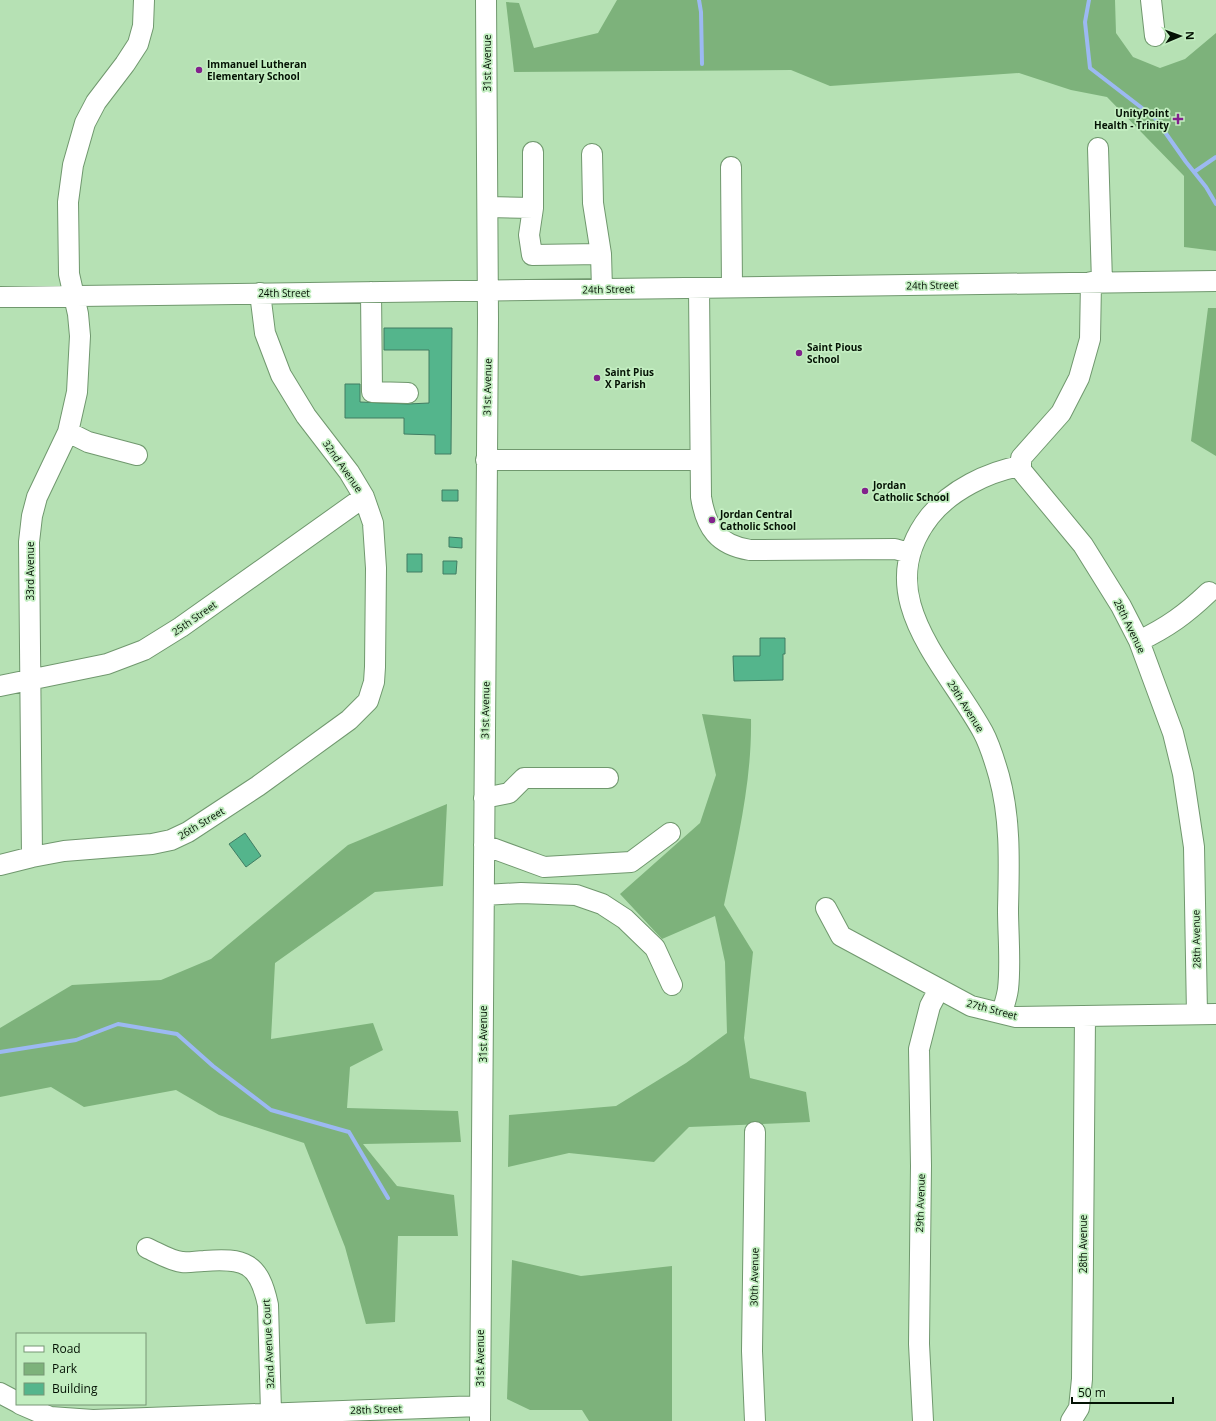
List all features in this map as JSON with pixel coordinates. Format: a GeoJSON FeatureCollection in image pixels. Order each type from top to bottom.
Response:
{"type":"FeatureCollection","features":[{"type":"Feature","properties":{"kind":"street","name":"33rd Avenue"},"geometry":{"type":"LineString","coordinates":[[32,857],[29,542],[32,516],[37,497],[68,432],[80,371],[80,336],[78,314],[68,274],[68,208],[72,165],[85,123],[96,102],[125,64],[138,44],[143,26],[144,0]]}},
{"type":"Feature","properties":{"kind":"street","name":"31st Avenue"},"geometry":{"type":"LineString","coordinates":[[480,1414],[488,207],[486,0]]}},
{"type":"Feature","properties":{"kind":"street"},"geometry":{"type":"LineString","coordinates":[[1150,0],[1155,36]]}},
{"type":"Feature","properties":{"kind":"street"},"geometry":{"type":"LineString","coordinates":[[1020,466],[1022,458],[1026,452],[1061,413],[1079,378],[1090,339],[1092,299],[1097,282],[1098,148]]}},
{"type":"Feature","properties":{"kind":"street"},"geometry":{"type":"LineString","coordinates":[[533,152],[533,208],[529,235],[532,255],[601,254]]}},
{"type":"Feature","properties":{"kind":"street"},"geometry":{"type":"LineString","coordinates":[[592,154],[593,203],[601,254],[602,289]]}},
{"type":"Feature","properties":{"kind":"street"},"geometry":{"type":"LineString","coordinates":[[731,167],[732,287]]}},
{"type":"Feature","properties":{"kind":"street"},"geometry":{"type":"LineString","coordinates":[[488,207],[533,208]]}},
{"type":"Feature","properties":{"kind":"street","name":"24th Street"},"geometry":{"type":"LineString","coordinates":[[0,296],[1216,281]]}},
{"type":"Feature","properties":{"kind":"street"},"geometry":{"type":"LineString","coordinates":[[699,288],[701,497],[706,521],[717,536],[731,545],[750,550],[895,549],[910,553]]}},
{"type":"Feature","properties":{"kind":"street"},"geometry":{"type":"LineString","coordinates":[[371,292],[372,392],[408,393]]}},
{"type":"Feature","properties":{"kind":"street","name":"32nd Avenue"},"geometry":{"type":"LineString","coordinates":[[260,293],[265,334],[281,375],[306,416],[349,472],[364,497],[373,523],[376,568],[375,667],[374,682],[368,701]]}},
{"type":"Feature","properties":{"kind":"street"},"geometry":{"type":"LineString","coordinates":[[68,432],[88,442],[137,455]]}},
{"type":"Feature","properties":{"kind":"street"},"geometry":{"type":"LineString","coordinates":[[486,460],[700,460]]}},
{"type":"Feature","properties":{"kind":"street","name":"29th Avenue"},"geometry":{"type":"LineString","coordinates":[[1002,1013],[1008,988],[1009,853],[1008,822],[1005,800],[999,776],[984,733],[941,667],[917,624],[908,597],[907,570],[910,553],[916,536],[935,510],[949,498],[968,486],[997,472],[1020,466]]}},
{"type":"Feature","properties":{"kind":"street","name":"28th Avenue"},"geometry":{"type":"LineString","coordinates":[[1020,466],[1024,476],[1083,545],[1117,599],[1139,641],[1173,733],[1193,826],[1206,1014]]}},
{"type":"Feature","properties":{"kind":"street","name":"25th Street"},"geometry":{"type":"LineString","coordinates":[[0,686],[106,664],[131,656],[163,639],[364,497]]}},
{"type":"Feature","properties":{"kind":"street"},"geometry":{"type":"LineString","coordinates":[[1139,641],[1186,614],[1209,592]]}},
{"type":"Feature","properties":{"kind":"street","name":"26th Street"},"geometry":{"type":"LineString","coordinates":[[0,865],[32,857],[64,852],[152,844],[171,840],[209,819],[342,725],[368,701]]}},
{"type":"Feature","properties":{"kind":"street"},"geometry":{"type":"LineString","coordinates":[[484,798],[509,793],[524,778],[608,778]]}},
{"type":"Feature","properties":{"kind":"street"},"geometry":{"type":"LineString","coordinates":[[484,845],[544,867],[631,862],[670,833]]}},
{"type":"Feature","properties":{"kind":"street"},"geometry":{"type":"LineString","coordinates":[[484,895],[521,893],[576,895],[602,904],[625,919],[655,948],[672,985]]}},
{"type":"Feature","properties":{"kind":"street","name":"27th Street"},"geometry":{"type":"LineString","coordinates":[[826,908],[841,936],[971,1006],[1016,1017],[1206,1014]]}},
{"type":"Feature","properties":{"kind":"street","name":"29th Avenue"},"geometry":{"type":"LineString","coordinates":[[922,1421],[918,1344],[921,1166],[919,1049],[930,1006],[938,989]]}},
{"type":"Feature","properties":{"kind":"street","name":"28th Avenue"},"geometry":{"type":"LineString","coordinates":[[1071,1421],[1079,1408],[1082,1379],[1085,1016]]}},
{"type":"Feature","properties":{"kind":"street","name":"30th Avenue"},"geometry":{"type":"LineString","coordinates":[[755,1132],[752,1351],[755,1421]]}},
{"type":"Feature","properties":{"kind":"street","name":"32nd Avenue Court"},"geometry":{"type":"LineString","coordinates":[[148,1248],[182,1262],[237,1260],[246,1264],[254,1271],[265,1290],[268,1305],[271,1412]]}},
{"type":"Feature","properties":{"kind":"street"},"geometry":{"type":"LineString","coordinates":[[0,1393],[16,1401]]}},
{"type":"Feature","properties":{"kind":"street","name":"28th Street"},"geometry":{"type":"LineString","coordinates":[[22,1405],[50,1416],[93,1420],[271,1412],[480,1414]]}},
{"type":"Feature","properties":{"kind":"green space","name":"UnityPoint Health - Trinity"},"geometry":{"type":"Polygon","coordinates":[[[617,0],[1115,0],[1116,33],[1133,57],[1160,68],[1185,59],[1216,33],[1216,251],[1184,247],[1184,176],[1107,97],[1071,90],[1019,73],[830,86],[791,70],[514,72],[506,2],[519,3],[534,48],[598,33],[617,0]]]}},
{"type":"Feature","properties":{"kind":"green space"},"geometry":{"type":"Polygon","coordinates":[[[1208,308],[1216,308],[1216,456],[1191,441],[1208,308]]]}},
{"type":"Feature","properties":{"kind":"green space"},"geometry":{"type":"Polygon","coordinates":[[[702,714],[751,719],[751,743],[743,812],[724,905],[753,952],[744,1038],[750,1078],[806,1092],[810,1122],[689,1127],[654,1162],[569,1153],[508,1167],[509,1115],[616,1106],[686,1063],[727,1033],[725,962],[715,916],[662,939],[620,894],[700,823],[716,775],[702,714]]]}},
{"type":"Feature","properties":{"kind":"green space"},"geometry":{"type":"Polygon","coordinates":[[[447,804],[443,886],[375,892],[275,963],[271,1039],[373,1023],[383,1050],[350,1067],[347,1108],[458,1111],[461,1142],[363,1144],[397,1186],[454,1195],[458,1236],[398,1236],[395,1322],[366,1324],[345,1247],[304,1143],[219,1115],[176,1090],[84,1107],[51,1087],[0,1097],[0,1028],[72,985],[161,980],[211,959],[348,845],[447,804]]]}},
{"type":"Feature","properties":{"kind":"green space"},"geometry":{"type":"Polygon","coordinates":[[[512,1260],[581,1276],[672,1266],[672,1421],[589,1421],[582,1410],[530,1410],[507,1399],[512,1260]]]}},
{"type":"Feature","properties":{"kind":"building"},"geometry":{"type":"Polygon","coordinates":[[[384,328],[452,328],[451,454],[435,454],[435,435],[404,434],[404,418],[345,418],[345,384],[360,384],[360,402],[408,404],[429,403],[429,350],[384,350],[384,328]]]}},
{"type":"Feature","properties":{"kind":"building"},"geometry":{"type":"Polygon","coordinates":[[[442,490],[458,490],[458,501],[442,501],[442,490]]]}},
{"type":"Feature","properties":{"kind":"building"},"geometry":{"type":"Polygon","coordinates":[[[449,537],[462,538],[462,548],[449,547],[449,537]]]}},
{"type":"Feature","properties":{"kind":"building"},"geometry":{"type":"Polygon","coordinates":[[[407,554],[422,554],[422,572],[407,572],[407,554]]]}},
{"type":"Feature","properties":{"kind":"building"},"geometry":{"type":"Polygon","coordinates":[[[443,561],[457,561],[456,574],[443,574],[443,561]]]}},
{"type":"Feature","properties":{"kind":"building"},"geometry":{"type":"Polygon","coordinates":[[[760,638],[785,638],[785,654],[783,654],[783,680],[734,681],[733,656],[760,656],[760,638]]]}},
{"type":"Feature","properties":{"kind":"building"},"geometry":{"type":"Polygon","coordinates":[[[245,833],[261,856],[246,867],[229,844],[245,833]]]}},
{"type":"Feature","properties":{"kind":"waterway"},"geometry":{"type":"LineString","coordinates":[[699,0],[701,12],[702,64]]}},
{"type":"Feature","properties":{"kind":"waterway"},"geometry":{"type":"LineString","coordinates":[[1089,0],[1085,22],[1090,68],[1155,118],[1186,162],[1206,187],[1216,204]]}},
{"type":"Feature","properties":{"kind":"waterway"},"geometry":{"type":"LineString","coordinates":[[1194,172],[1216,157]]}},
{"type":"Feature","properties":{"kind":"waterway"},"geometry":{"type":"LineString","coordinates":[[0,1052],[76,1040],[118,1024],[177,1034],[213,1066],[271,1110],[349,1132],[388,1198]]}},
{"type":"Feature","properties":{"kind":"place","name":"Immanuel Lutheran Elementary School"},"geometry":{"type":"Point","coordinates":[199,70]}},
{"type":"Feature","properties":{"kind":"place","name":"UnityPoint Health - Trinity"},"geometry":{"type":"Point","coordinates":[1178,119]}},
{"type":"Feature","properties":{"kind":"place","name":"Saint Pious School"},"geometry":{"type":"Point","coordinates":[799,353]}},
{"type":"Feature","properties":{"kind":"place","name":"Saint Pius X Parish"},"geometry":{"type":"Point","coordinates":[597,378]}},
{"type":"Feature","properties":{"kind":"place","name":"Jordan Catholic School"},"geometry":{"type":"Point","coordinates":[865,491]}},
{"type":"Feature","properties":{"kind":"place","name":"Jordan Central Catholic School"},"geometry":{"type":"Point","coordinates":[712,520]}}]}
